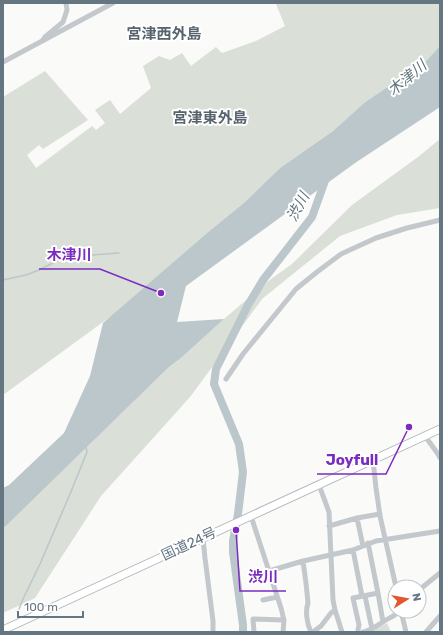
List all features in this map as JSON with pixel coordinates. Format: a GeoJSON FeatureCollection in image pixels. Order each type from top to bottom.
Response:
{"type":"FeatureCollection","features":[{"type":"Feature","properties":{"kind":"highway","name":"国道24号"},"geometry":{"type":"LineString","coordinates":[[3,630],[440,429]]}},
{"type":"Feature","properties":{"kind":"street"},"geometry":{"type":"LineString","coordinates":[[43,41],[45,37],[63,22],[67,10],[66,3]]}},
{"type":"Feature","properties":{"kind":"street"},"geometry":{"type":"LineString","coordinates":[[3,62],[113,3]]}},
{"type":"Feature","properties":{"kind":"street"},"geometry":{"type":"LineString","coordinates":[[226,380],[243,354],[296,289],[341,254],[376,238],[407,228],[440,220]]}},
{"type":"Feature","properties":{"kind":"street"},"geometry":{"type":"LineString","coordinates":[[425,436],[440,458]]}},
{"type":"Feature","properties":{"kind":"street"},"geometry":{"type":"LineString","coordinates":[[373,460],[380,514],[394,579]]}},
{"type":"Feature","properties":{"kind":"street"},"geometry":{"type":"LineString","coordinates":[[319,485],[329,512],[333,600],[342,632]]}},
{"type":"Feature","properties":{"kind":"street"},"geometry":{"type":"LineString","coordinates":[[329,526],[357,518],[380,514]]}},
{"type":"Feature","properties":{"kind":"street"},"geometry":{"type":"LineString","coordinates":[[251,516],[284,620],[283,632]]}},
{"type":"Feature","properties":{"kind":"street"},"geometry":{"type":"LineString","coordinates":[[357,518],[378,593],[383,622]]}},
{"type":"Feature","properties":{"kind":"street"},"geometry":{"type":"LineString","coordinates":[[268,571],[303,561],[352,550],[385,540],[440,531]]}},
{"type":"Feature","properties":{"kind":"street"},"geometry":{"type":"LineString","coordinates":[[203,538],[213,632]]}},
{"type":"Feature","properties":{"kind":"street"},"geometry":{"type":"LineString","coordinates":[[352,550],[372,630]]}},
{"type":"Feature","properties":{"kind":"street"},"geometry":{"type":"LineString","coordinates":[[303,561],[308,603],[306,606],[307,617],[312,632],[321,626],[335,610]]}},
{"type":"Feature","properties":{"kind":"street"},"geometry":{"type":"LineString","coordinates":[[427,584],[440,573]]}},
{"type":"Feature","properties":{"kind":"street"},"geometry":{"type":"LineString","coordinates":[[378,593],[353,598],[359,625],[359,632],[372,630],[388,619]]}},
{"type":"Feature","properties":{"kind":"street"},"geometry":{"type":"LineString","coordinates":[[263,600],[277,597]]}},
{"type":"Feature","properties":{"kind":"street"},"geometry":{"type":"LineString","coordinates":[[428,632],[440,616]]}},
{"type":"Feature","properties":{"kind":"street"},"geometry":{"type":"LineString","coordinates":[[254,632],[253,619],[284,620]]}},
{"type":"Feature","properties":{"kind":"street"},"geometry":{"type":"LineString","coordinates":[[402,619],[406,632]]}},
{"type":"Feature","properties":{"kind":"shaded area"},"geometry":{"type":"Polygon","coordinates":[[[440,3],[440,46],[427,60],[364,103],[333,131],[280,168],[245,202],[114,314],[3,395],[3,97],[45,71],[88,120],[43,149],[39,145],[27,155],[36,168],[92,126],[96,130],[105,123],[95,110],[110,100],[120,114],[151,88],[143,66],[159,56],[170,60],[182,53],[191,66],[216,47],[222,53],[256,41],[285,26],[276,4],[440,3]]]}},
{"type":"Feature","properties":{"kind":"shaded area"},"geometry":{"type":"Polygon","coordinates":[[[440,139],[440,208],[397,215],[340,236],[262,299],[190,397],[101,496],[35,598],[3,613],[3,528],[169,367],[267,282],[292,264],[352,205],[418,157],[440,139]]]}},
{"type":"Feature","properties":{"kind":"shaded area"},"geometry":{"type":"Polygon","coordinates":[[[387,623],[391,632],[373,632],[373,631],[387,623]]]}},
{"type":"Feature","properties":{"kind":"water","name":"木津川"},"geometry":{"type":"Polygon","coordinates":[[[440,46],[440,107],[355,163],[186,286],[177,322],[224,319],[169,367],[3,528],[3,488],[9,485],[64,433],[90,376],[103,323],[245,202],[280,168],[333,131],[364,103],[427,60],[440,46]]]}},
{"type":"Feature","properties":{"kind":"waterway","name":"渋川"},"geometry":{"type":"LineString","coordinates":[[243,632],[233,552],[233,541],[243,472],[239,444],[214,384],[216,369],[248,305],[263,280],[312,217],[326,178]]}},
{"type":"Feature","properties":{"kind":"waterway"},"geometry":{"type":"LineString","coordinates":[[3,280],[26,275],[65,257],[119,253]]}},
{"type":"Feature","properties":{"kind":"waterway"},"geometry":{"type":"LineString","coordinates":[[19,609],[70,494],[87,452],[86,447]]}},
{"type":"Feature","properties":{"kind":"place","name":"木津川"},"geometry":{"type":"Point","coordinates":[161,293]}},
{"type":"Feature","properties":{"kind":"place","name":"Joyfull"},"geometry":{"type":"Point","coordinates":[409,427]}},
{"type":"Feature","properties":{"kind":"place","name":"渋川"},"geometry":{"type":"Point","coordinates":[236,530]}},
{"type":"Feature","properties":{"kind":"district","name":"宮津西外島"},"geometry":{"type":"Point","coordinates":[164,34]}},
{"type":"Feature","properties":{"kind":"district","name":"宮津東外島"},"geometry":{"type":"Point","coordinates":[210,118]}}]}
